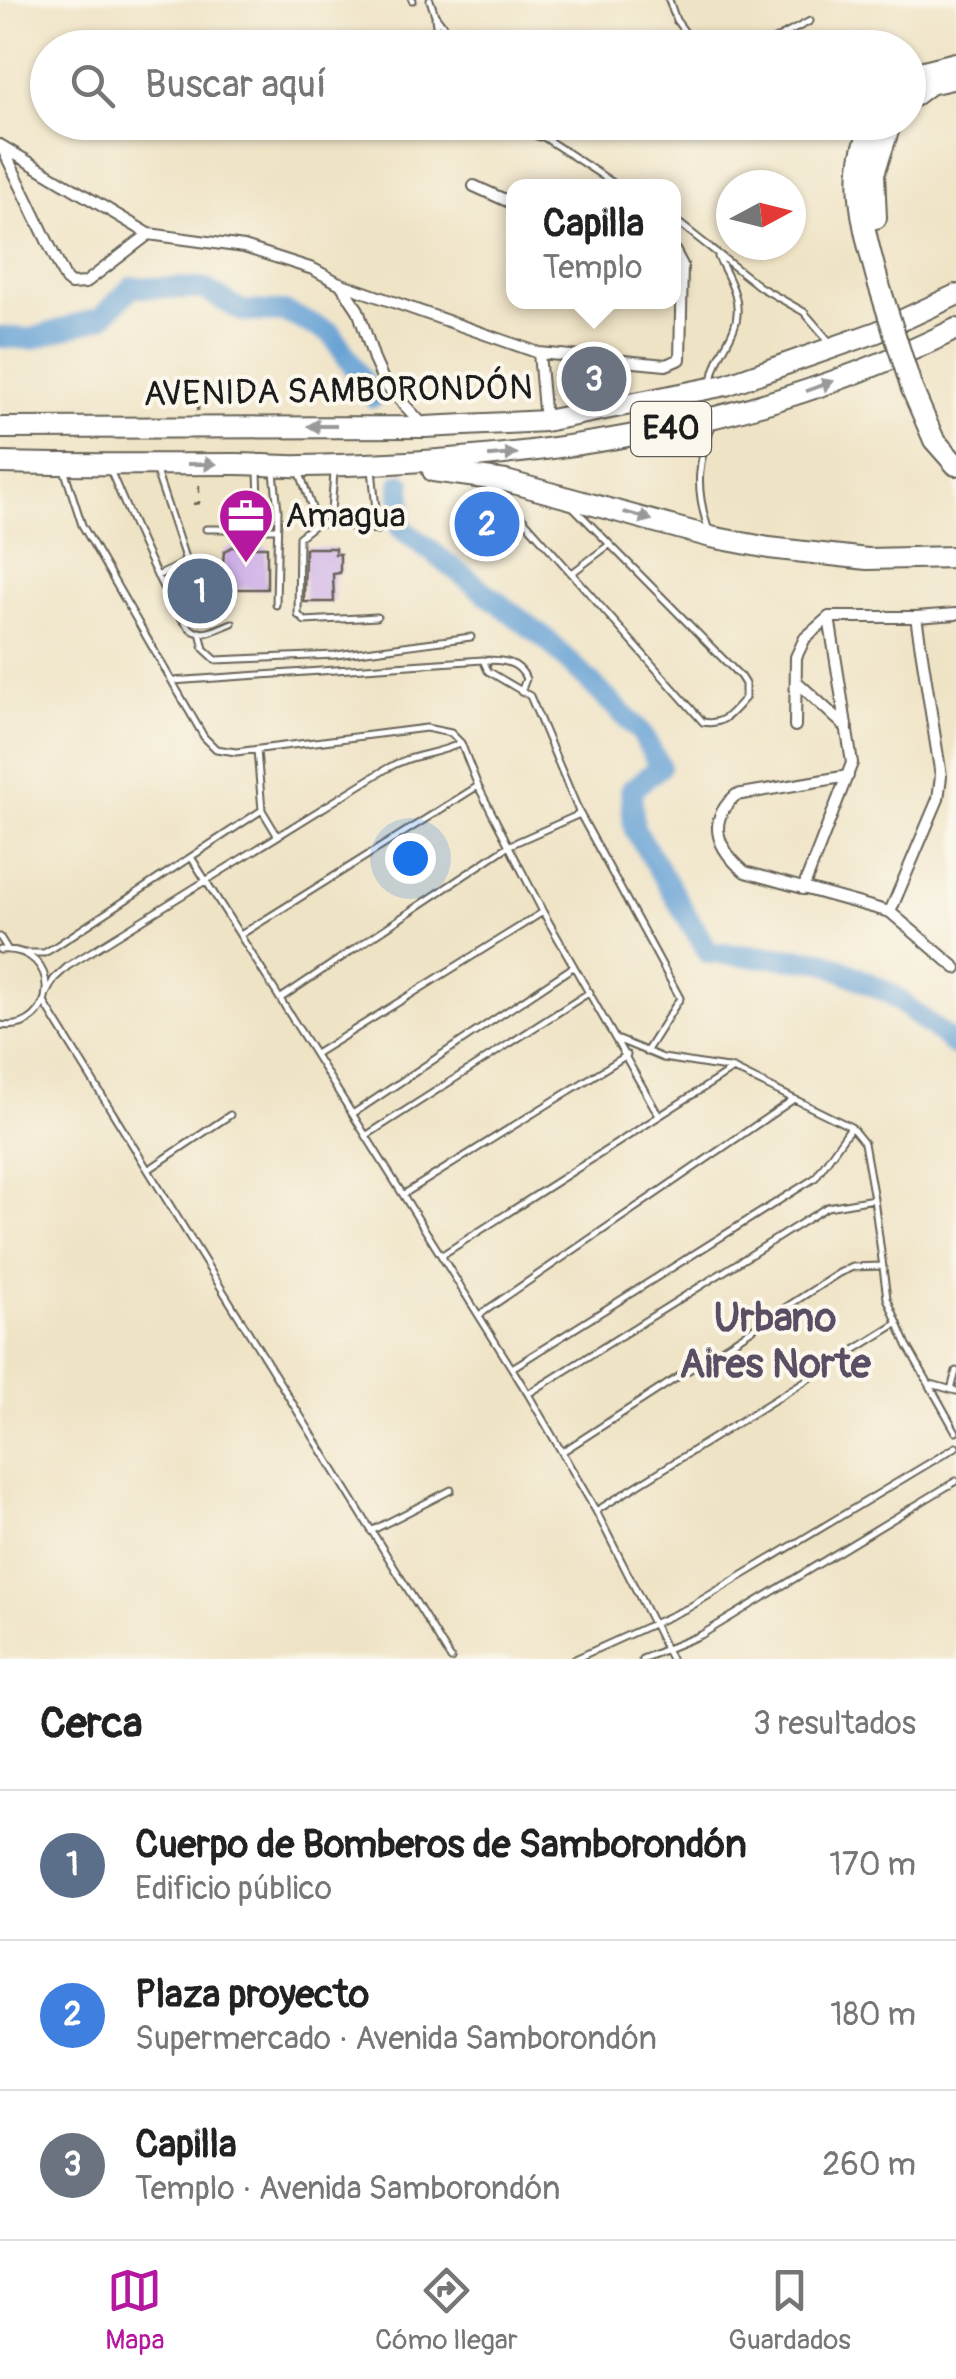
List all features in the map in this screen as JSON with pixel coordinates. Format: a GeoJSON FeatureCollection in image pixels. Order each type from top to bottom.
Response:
{"type":"FeatureCollection","features":[{"type":"Feature","properties":{"kind":"highway"},"geometry":{"type":"LineString","coordinates":[[926,70],[956,63]]}},
{"type":"Feature","properties":{"kind":"highway"},"geometry":{"type":"LineString","coordinates":[[926,86],[956,78]]}},
{"type":"Feature","properties":{"kind":"highway"},"geometry":{"type":"LineString","coordinates":[[868,140],[862,155],[862,217],[934,440],[956,466]]}},
{"type":"Feature","properties":{"kind":"highway"},"geometry":{"type":"LineString","coordinates":[[884,280],[874,173],[885,140]]}},
{"type":"Feature","properties":{"kind":"highway","name":"AVENIDA SAMBORONDÓN"},"geometry":{"type":"LineString","coordinates":[[0,428],[425,427],[545,421],[710,389],[877,332],[956,295]]}},
{"type":"Feature","properties":{"kind":"highway","name":"AVENIDA SAMBORONDÓN"},"geometry":{"type":"LineString","coordinates":[[0,463],[298,466],[530,453],[714,420],[848,376],[956,329]]}},
{"type":"Feature","properties":{"kind":"highway"},"geometry":{"type":"LineString","coordinates":[[916,388],[935,426],[956,453]]}},
{"type":"Feature","properties":{"kind":"highway"},"geometry":{"type":"LineString","coordinates":[[120,427],[143,464]]}},
{"type":"Feature","properties":{"kind":"highway"},"geometry":{"type":"LineString","coordinates":[[371,463],[486,478],[561,494],[711,537],[769,548],[867,559],[956,557]]}},
{"type":"Feature","properties":{"kind":"street"},"geometry":{"type":"LineString","coordinates":[[1,146],[71,284],[85,282],[149,234]]}},
{"type":"Feature","properties":{"kind":"street"},"geometry":{"type":"LineString","coordinates":[[1,146],[149,234],[244,247],[314,268],[340,282],[539,353],[666,365],[680,359],[681,263]]}},
{"type":"Feature","properties":{"kind":"street"},"geometry":{"type":"LineString","coordinates":[[474,186],[506,200]]}},
{"type":"Feature","properties":{"kind":"street"},"geometry":{"type":"LineString","coordinates":[[340,282],[358,310],[385,384],[425,427]]}},
{"type":"Feature","properties":{"kind":"street"},"geometry":{"type":"LineString","coordinates":[[539,353],[545,421]]}},
{"type":"Feature","properties":{"kind":"street"},"geometry":{"type":"LineString","coordinates":[[795,726],[796,658],[805,638],[829,617],[916,618],[956,614]]}},
{"type":"Feature","properties":{"kind":"street"},"geometry":{"type":"LineString","coordinates":[[803,889],[852,762],[829,617]]}},
{"type":"Feature","properties":{"kind":"street"},"geometry":{"type":"LineString","coordinates":[[890,912],[938,799],[942,776],[916,618]]}},
{"type":"Feature","properties":{"kind":"street"},"geometry":{"type":"LineString","coordinates":[[796,682],[847,728]]}},
{"type":"Feature","properties":{"kind":"street"},"geometry":{"type":"LineString","coordinates":[[848,776],[736,794],[724,805],[718,821],[720,844],[729,859],[746,872],[890,912],[956,968]]}},
{"type":"Feature","properties":{"kind":"lane"},"geometry":{"type":"LineString","coordinates":[[430,0],[447,30]]}},
{"type":"Feature","properties":{"kind":"lane"},"geometry":{"type":"LineString","coordinates":[[669,0],[683,30]]}},
{"type":"Feature","properties":{"kind":"lane"},"geometry":{"type":"LineString","coordinates":[[436,14],[437,30]]}},
{"type":"Feature","properties":{"kind":"lane"},"geometry":{"type":"LineString","coordinates":[[794,30],[810,22]]}},
{"type":"Feature","properties":{"kind":"lane"},"geometry":{"type":"LineString","coordinates":[[548,140],[607,179]]}},
{"type":"Feature","properties":{"kind":"lane"},"geometry":{"type":"LineString","coordinates":[[681,223],[716,254]]}},
{"type":"Feature","properties":{"kind":"lane"},"geometry":{"type":"LineString","coordinates":[[710,389],[716,359],[738,315],[733,287],[720,260]]}},
{"type":"Feature","properties":{"kind":"lane"},"geometry":{"type":"LineString","coordinates":[[724,260],[804,312],[834,347]]}},
{"type":"Feature","properties":{"kind":"lane"},"geometry":{"type":"LineString","coordinates":[[711,537],[703,512],[700,454],[714,420]]}},
{"type":"Feature","properties":{"kind":"lane"},"geometry":{"type":"LineString","coordinates":[[371,463],[378,530],[316,524],[299,537],[298,615],[305,620],[377,617]]}},
{"type":"Feature","properties":{"kind":"lane"},"geometry":{"type":"LineString","coordinates":[[62,464],[82,525],[204,737],[216,749],[257,750],[426,728],[452,733],[573,968],[658,1114]]}},
{"type":"Feature","properties":{"kind":"lane"},"geometry":{"type":"LineString","coordinates":[[108,464],[156,576],[189,627],[200,632],[232,623]]}},
{"type":"Feature","properties":{"kind":"lane"},"geometry":{"type":"LineString","coordinates":[[143,464],[185,558],[182,564],[156,576]]}},
{"type":"Feature","properties":{"kind":"lane"},"geometry":{"type":"LineString","coordinates":[[260,529],[265,464]]}},
{"type":"Feature","properties":{"kind":"lane"},"geometry":{"type":"LineString","coordinates":[[265,464],[278,510],[276,605]]}},
{"type":"Feature","properties":{"kind":"lane"},"geometry":{"type":"LineString","coordinates":[[330,524],[335,465]]}},
{"type":"Feature","properties":{"kind":"lane"},"geometry":{"type":"LineString","coordinates":[[298,466],[316,524]]}},
{"type":"Feature","properties":{"kind":"lane"},"geometry":{"type":"LineString","coordinates":[[486,478],[703,722],[716,724],[725,720],[745,698],[745,684],[740,676],[561,494]]}},
{"type":"Feature","properties":{"kind":"lane"},"geometry":{"type":"LineString","coordinates":[[206,529],[275,529]]}},
{"type":"Feature","properties":{"kind":"lane"},"geometry":{"type":"LineString","coordinates":[[572,574],[609,546]]}},
{"type":"Feature","properties":{"kind":"lane"},"geometry":{"type":"LineString","coordinates":[[200,632],[204,649],[216,660],[336,654],[472,638]]}},
{"type":"Feature","properties":{"kind":"lane"},"geometry":{"type":"LineString","coordinates":[[483,660],[488,672],[530,696],[580,814],[680,998],[646,1052]]}},
{"type":"Feature","properties":{"kind":"lane"},"geometry":{"type":"LineString","coordinates":[[172,681],[507,660],[523,671],[526,679],[521,692]]}},
{"type":"Feature","properties":{"kind":"lane"},"geometry":{"type":"LineString","coordinates":[[0,1024],[26,1022],[54,979],[68,966],[276,836],[405,758],[461,744]]}},
{"type":"Feature","properties":{"kind":"lane"},"geometry":{"type":"LineString","coordinates":[[257,750],[262,810],[276,836]]}},
{"type":"Feature","properties":{"kind":"lane"},"geometry":{"type":"LineString","coordinates":[[242,934],[478,786]]}},
{"type":"Feature","properties":{"kind":"lane"},"geometry":{"type":"LineString","coordinates":[[0,936],[4,950],[44,953],[262,810]]}},
{"type":"Feature","properties":{"kind":"lane"},"geometry":{"type":"LineString","coordinates":[[282,998],[510,844],[580,814]]}},
{"type":"Feature","properties":{"kind":"lane"},"geometry":{"type":"LineString","coordinates":[[192,857],[528,1394],[596,1511],[671,1659]]}},
{"type":"Feature","properties":{"kind":"lane"},"geometry":{"type":"LineString","coordinates":[[316,1054],[544,912]]}},
{"type":"Feature","properties":{"kind":"lane"},"geometry":{"type":"LineString","coordinates":[[24,953],[42,970],[45,998],[451,1659]]}},
{"type":"Feature","properties":{"kind":"lane"},"geometry":{"type":"LineString","coordinates":[[354,1114],[573,968]]}},
{"type":"Feature","properties":{"kind":"lane"},"geometry":{"type":"LineString","coordinates":[[367,1135],[590,992]]}},
{"type":"Feature","properties":{"kind":"lane"},"geometry":{"type":"LineString","coordinates":[[618,1040],[646,1052],[733,1069],[851,1127],[864,1142],[887,1298],[956,1432]]}},
{"type":"Feature","properties":{"kind":"lane"},"geometry":{"type":"LineString","coordinates":[[404,1194],[626,1056]]}},
{"type":"Feature","properties":{"kind":"lane"},"geometry":{"type":"LineString","coordinates":[[442,1255],[733,1069]]}},
{"type":"Feature","properties":{"kind":"lane"},"geometry":{"type":"LineString","coordinates":[[479,1315],[794,1099]]}},
{"type":"Feature","properties":{"kind":"lane"},"geometry":{"type":"LineString","coordinates":[[148,1170],[230,1115]]}},
{"type":"Feature","properties":{"kind":"lane"},"geometry":{"type":"LineString","coordinates":[[512,1368],[815,1178],[851,1127]]}},
{"type":"Feature","properties":{"kind":"lane"},"geometry":{"type":"LineString","coordinates":[[528,1394],[827,1207],[874,1199]]}},
{"type":"Feature","properties":{"kind":"lane"},"geometry":{"type":"LineString","coordinates":[[562,1452],[839,1273],[853,1267],[881,1266]]}},
{"type":"Feature","properties":{"kind":"lane"},"geometry":{"type":"LineString","coordinates":[[596,1511],[898,1323]]}},
{"type":"Feature","properties":{"kind":"lane"},"geometry":{"type":"LineString","coordinates":[[928,1383],[953,1391],[956,1371]]}},
{"type":"Feature","properties":{"kind":"lane"},"geometry":{"type":"LineString","coordinates":[[575,1659],[688,1608],[956,1447]]}},
{"type":"Feature","properties":{"kind":"lane"},"geometry":{"type":"LineString","coordinates":[[642,1659],[701,1634],[956,1481]]}},
{"type":"Feature","properties":{"kind":"lane"},"geometry":{"type":"LineString","coordinates":[[371,1531],[451,1490]]}},
{"type":"Feature","properties":{"kind":"path"},"geometry":{"type":"LineString","coordinates":[[193,393],[198,393],[198,426]]}},
{"type":"Feature","properties":{"kind":"path"},"geometry":{"type":"LineString","coordinates":[[193,504],[200,503],[199,464]]}},
{"type":"Feature","properties":{"kind":"building"},"geometry":{"type":"Polygon","coordinates":[[[232,547],[267,547],[267,589],[224,589],[230,600],[195,622],[170,582],[206,560],[221,584],[224,551],[232,547]]]}},
{"type":"Feature","properties":{"kind":"building"},"geometry":{"type":"Polygon","coordinates":[[[305,548],[335,548],[335,554],[340,554],[340,573],[333,574],[334,602],[304,602],[305,548]]]}},
{"type":"Feature","properties":{"kind":"waterway"},"geometry":{"type":"LineString","coordinates":[[0,337],[32,339],[102,317],[132,287],[204,289],[242,311],[285,312],[331,333],[373,397]]}},
{"type":"Feature","properties":{"kind":"waterway"},"geometry":{"type":"LineString","coordinates":[[401,484],[401,528],[547,640],[641,732],[660,767],[631,790],[634,828],[709,953],[823,961],[891,994],[956,1046]]}},
{"type":"Feature","properties":{"kind":"place","name":"Capilla"},"geometry":{"type":"Point","coordinates":[594,379]}},
{"type":"Feature","properties":{"kind":"place","name":"Plaza proyecto"},"geometry":{"type":"Point","coordinates":[487,524]}},
{"type":"Feature","properties":{"kind":"place","name":"Amagua"},"geometry":{"type":"Point","coordinates":[246,565]}},
{"type":"Feature","properties":{"kind":"place","name":"Cuerpo de Bomberos de Samborondón"},"geometry":{"type":"Point","coordinates":[200,591]}},
{"type":"Feature","properties":{"kind":"district","name":"Urbano Aires Norte"},"geometry":{"type":"Point","coordinates":[775,1341]}}]}
